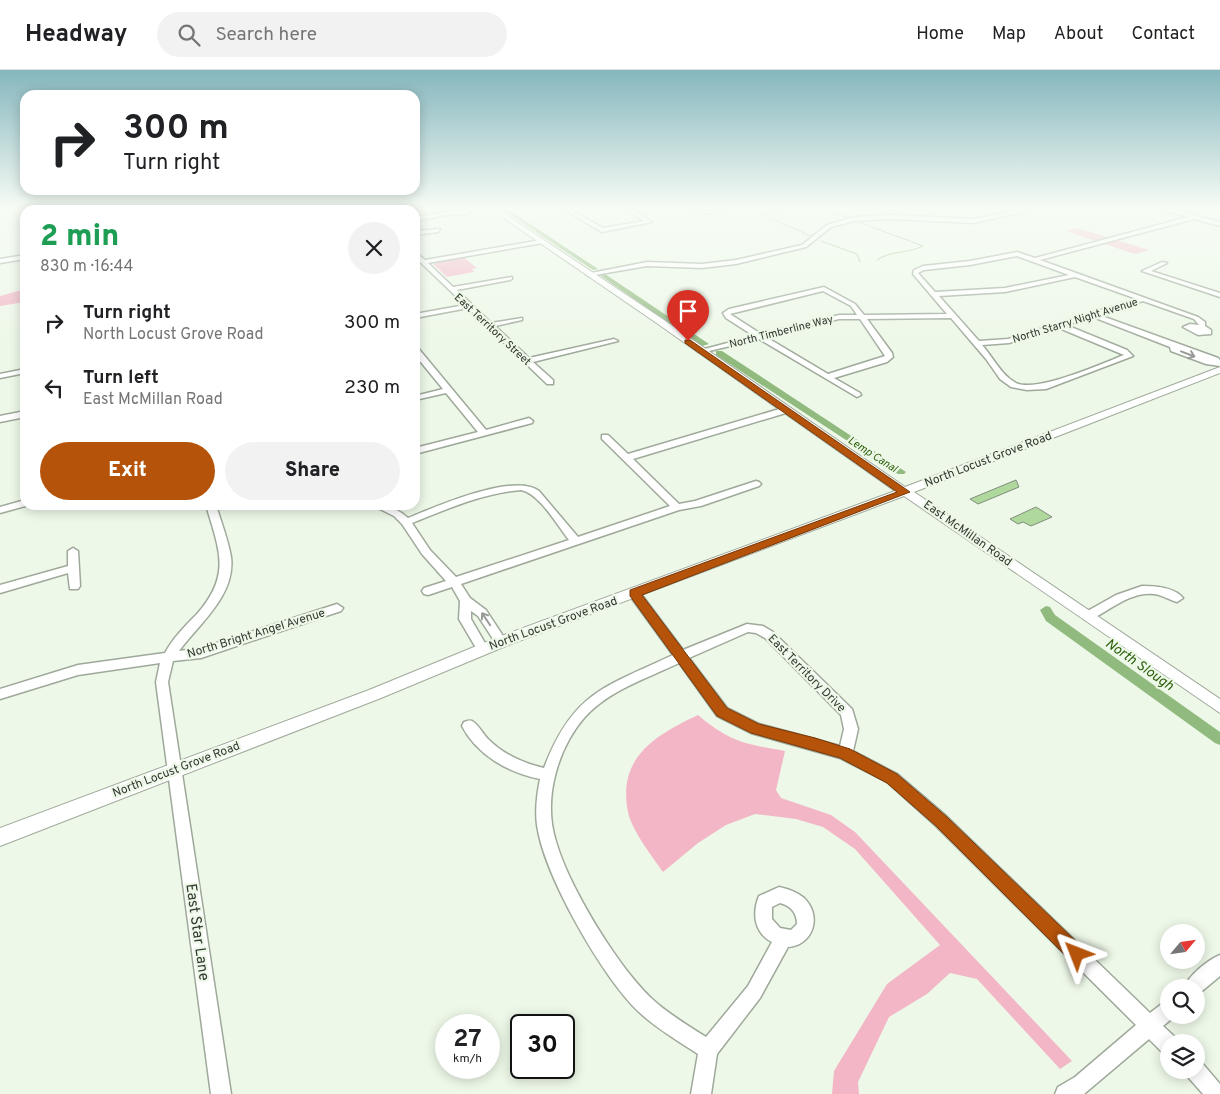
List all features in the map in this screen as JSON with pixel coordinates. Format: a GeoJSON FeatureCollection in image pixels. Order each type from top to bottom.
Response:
{"type":"FeatureCollection","features":[{"type":"Feature","properties":{"kind":"main road","name":"East McMillan Road"},"geometry":{"type":"LineString","coordinates":[[562,256],[888,482],[1220,707]]}},
{"type":"Feature","properties":{"kind":"main road","name":"North Locust Grove Road"},"geometry":{"type":"LineString","coordinates":[[0,837],[375,694],[501,642],[905,492],[1219,366]]}},
{"type":"Feature","properties":{"kind":"street"},"geometry":{"type":"LineString","coordinates":[[423,262],[460,256]]}},
{"type":"Feature","properties":{"kind":"street"},"geometry":{"type":"LineString","coordinates":[[589,274],[641,264],[714,265],[763,256]]}},
{"type":"Feature","properties":{"kind":"street"},"geometry":{"type":"LineString","coordinates":[[1006,256],[970,264],[918,270],[915,273],[976,342],[1008,382],[1022,387],[1042,387],[1126,358],[1128,354],[1060,325]]}},
{"type":"Feature","properties":{"kind":"street"},"geometry":{"type":"LineString","coordinates":[[1020,256],[1196,318],[1203,323],[1201,327]]}},
{"type":"Feature","properties":{"kind":"street"},"geometry":{"type":"LineString","coordinates":[[1035,260],[1051,256]]}},
{"type":"Feature","properties":{"kind":"street"},"geometry":{"type":"LineString","coordinates":[[0,261],[20,258]]}},
{"type":"Feature","properties":{"kind":"street","name":"East Territory Street"},"geometry":{"type":"LineString","coordinates":[[420,259],[550,382]]}},
{"type":"Feature","properties":{"kind":"street"},"geometry":{"type":"LineString","coordinates":[[1164,263],[1145,270],[1220,295]]}},
{"type":"Feature","properties":{"kind":"street"},"geometry":{"type":"LineString","coordinates":[[932,294],[999,293],[1027,288],[1076,275]]}},
{"type":"Feature","properties":{"kind":"street"},"geometry":{"type":"LineString","coordinates":[[452,289],[510,278]]}},
{"type":"Feature","properties":{"kind":"street"},"geometry":{"type":"LineString","coordinates":[[827,377],[889,357],[863,317],[849,302],[824,289],[731,310],[726,313],[728,317],[760,336],[827,377],[857,395]]}},
{"type":"Feature","properties":{"kind":"street","name":"North Starry Night Avenue"},"geometry":{"type":"LineString","coordinates":[[976,342],[1009,341],[1144,300]]}},
{"type":"Feature","properties":{"kind":"street"},"geometry":{"type":"LineString","coordinates":[[420,315],[469,306]]}},
{"type":"Feature","properties":{"kind":"street"},"geometry":{"type":"LineString","coordinates":[[1093,315],[1215,360],[1219,366]]}},
{"type":"Feature","properties":{"kind":"street","name":"North Timberline Way"},"geometry":{"type":"LineString","coordinates":[[701,351],[823,320],[863,317],[952,316]]}},
{"type":"Feature","properties":{"kind":"street"},"geometry":{"type":"LineString","coordinates":[[490,326],[520,319]]}},
{"type":"Feature","properties":{"kind":"street"},"geometry":{"type":"LineString","coordinates":[[528,361],[614,341]]}},
{"type":"Feature","properties":{"kind":"street"},"geometry":{"type":"LineString","coordinates":[[420,358],[484,433]]}},
{"type":"Feature","properties":{"kind":"street"},"geometry":{"type":"LineString","coordinates":[[0,376],[20,372]]}},
{"type":"Feature","properties":{"kind":"street"},"geometry":{"type":"LineString","coordinates":[[420,397],[448,390]]}},
{"type":"Feature","properties":{"kind":"street"},"geometry":{"type":"LineString","coordinates":[[626,458],[786,410]]}},
{"type":"Feature","properties":{"kind":"street"},"geometry":{"type":"LineString","coordinates":[[0,419],[20,415]]}},
{"type":"Feature","properties":{"kind":"street"},"geometry":{"type":"LineString","coordinates":[[420,451],[529,421]]}},
{"type":"Feature","properties":{"kind":"street"},"geometry":{"type":"LineString","coordinates":[[605,437],[677,507]]}},
{"type":"Feature","properties":{"kind":"street"},"geometry":{"type":"LineString","coordinates":[[428,592],[677,507],[697,504],[756,484]]}},
{"type":"Feature","properties":{"kind":"street"},"geometry":{"type":"LineString","coordinates":[[406,522],[447,506],[508,487],[520,486],[534,491],[576,541]]}},
{"type":"Feature","properties":{"kind":"street"},"geometry":{"type":"LineString","coordinates":[[0,510],[20,504]]}},
{"type":"Feature","properties":{"kind":"street"},"geometry":{"type":"LineString","coordinates":[[166,659],[215,598],[225,570],[225,557],[214,510]]}},
{"type":"Feature","properties":{"kind":"street"},"geometry":{"type":"LineString","coordinates":[[389,510],[398,514],[406,522],[426,552],[454,582],[466,601],[482,613],[501,642]]}},
{"type":"Feature","properties":{"kind":"street"},"geometry":{"type":"LineString","coordinates":[[73,551],[74,586]]}},
{"type":"Feature","properties":{"kind":"street"},"geometry":{"type":"LineString","coordinates":[[0,589],[73,568]]}},
{"type":"Feature","properties":{"kind":"street"},"geometry":{"type":"LineString","coordinates":[[1088,616],[1140,589],[1161,590],[1177,598]]}},
{"type":"Feature","properties":{"kind":"street"},"geometry":{"type":"LineString","coordinates":[[634,593],[722,712],[738,722],[756,729],[815,744],[880,770],[917,799],[1160,1036]]}},
{"type":"Feature","properties":{"kind":"street"},"geometry":{"type":"LineString","coordinates":[[466,601],[465,619],[483,650]]}},
{"type":"Feature","properties":{"kind":"street","name":"North Bright Angel Avenue"},"geometry":{"type":"LineString","coordinates":[[0,694],[78,670],[132,661],[166,659],[201,653],[337,608]]}},
{"type":"Feature","properties":{"kind":"street","name":"East Territory Drive"},"geometry":{"type":"LineString","coordinates":[[681,657],[738,631],[754,628],[772,638],[847,713],[851,729],[844,754]]}},
{"type":"Feature","properties":{"kind":"street"},"geometry":{"type":"LineString","coordinates":[[681,657],[622,682],[591,702],[567,729],[555,753],[548,775],[544,808],[546,832],[553,853],[574,898],[613,969],[645,1005],[708,1050]]}},
{"type":"Feature","properties":{"kind":"street","name":"East Star Lane"},"geometry":{"type":"LineString","coordinates":[[166,659],[162,682],[221,1094]]}},
{"type":"Feature","properties":{"kind":"street"},"geometry":{"type":"LineString","coordinates":[[470,726],[479,740],[496,755],[528,772],[548,775]]}},
{"type":"Feature","properties":{"kind":"street"},"geometry":{"type":"LineString","coordinates":[[701,1094],[708,1050],[754,992],[783,939]]}},
{"type":"Feature","properties":{"kind":"street"},"geometry":{"type":"LineString","coordinates":[[1204,979],[1220,964]]}},
{"type":"Feature","properties":{"kind":"street"},"geometry":{"type":"LineString","coordinates":[[1064,1094],[1082,1084],[1160,1018]]}},
{"type":"Feature","properties":{"kind":"street"},"geometry":{"type":"LineString","coordinates":[[1202,1079],[1216,1094]]}},
{"type":"Feature","properties":{"kind":"shaded area"},"geometry":{"type":"Polygon","coordinates":[[[463,257],[477,268],[472,269],[474,272],[447,277],[433,264],[463,257]]]}},
{"type":"Feature","properties":{"kind":"shaded area"},"geometry":{"type":"Polygon","coordinates":[[[20,290],[20,303],[0,306],[0,296],[20,290]]]}},
{"type":"Feature","properties":{"kind":"shaded area"},"geometry":{"type":"Polygon","coordinates":[[[698,715],[719,731],[738,741],[785,751],[776,790],[781,798],[831,815],[855,832],[1072,1061],[1060,1069],[977,979],[950,973],[927,994],[889,1017],[858,1082],[859,1094],[832,1094],[834,1071],[887,984],[940,945],[855,849],[823,827],[796,819],[755,814],[726,825],[698,843],[663,872],[643,843],[630,819],[626,793],[628,776],[634,762],[654,740],[698,715]]]}},
{"type":"Feature","properties":{"kind":"building"},"geometry":{"type":"Polygon","coordinates":[[[1016,480],[1019,487],[978,504],[970,499],[1016,480]]]}},
{"type":"Feature","properties":{"kind":"building"},"geometry":{"type":"Polygon","coordinates":[[[1036,507],[1052,517],[1031,526],[1023,522],[1018,524],[1010,519],[1036,507]]]}},
{"type":"Feature","properties":{"kind":"waterway","name":"Lemp Canal"},"geometry":{"type":"LineString","coordinates":[[575,256],[595,269]]}},
{"type":"Feature","properties":{"kind":"waterway","name":"North Slough"},"geometry":{"type":"LineString","coordinates":[[858,256],[860,262]]}},
{"type":"Feature","properties":{"kind":"waterway","name":"North Slough"},"geometry":{"type":"LineString","coordinates":[[877,260],[886,256]]}},
{"type":"Feature","properties":{"kind":"waterway","name":"Lemp Canal"},"geometry":{"type":"LineString","coordinates":[[603,275],[705,344]]}},
{"type":"Feature","properties":{"kind":"waterway","name":"Lemp Canal"},"geometry":{"type":"LineString","coordinates":[[719,353],[901,472]]}},
{"type":"Feature","properties":{"kind":"waterway","name":"North Slough"},"geometry":{"type":"LineString","coordinates":[[1046,610],[1050,618],[1220,739]]}},
{"type":"Feature","properties":{"kind":"route"},"geometry":{"type":"LineString","coordinates":[[688,341],[888,482],[905,492],[634,593],[722,712],[738,722],[756,729],[815,744],[844,754],[880,770],[892,778],[917,799],[1077,954]]}}]}
